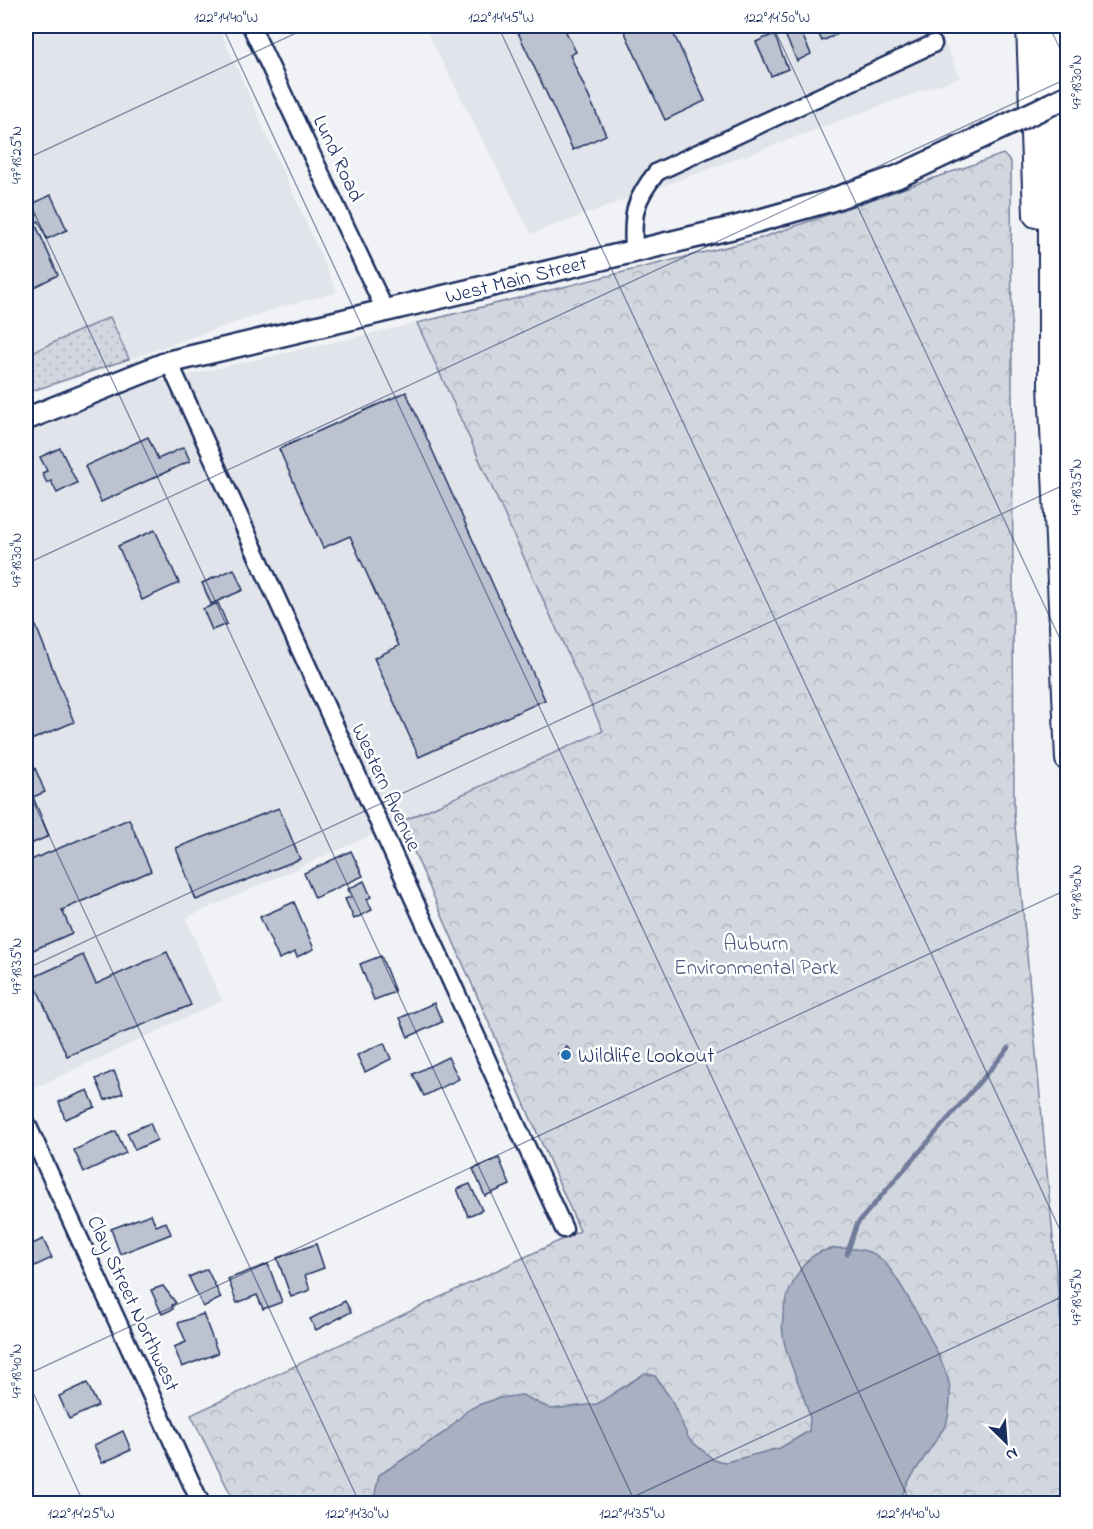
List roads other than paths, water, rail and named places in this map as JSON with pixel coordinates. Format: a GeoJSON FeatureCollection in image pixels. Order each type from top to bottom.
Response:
{"type":"FeatureCollection","features":[{"type":"Feature","properties":{"kind":"highway"},"geometry":{"type":"LineString","coordinates":[[1029,26],[1031,135],[1041,286],[1051,353]]}},
{"type":"Feature","properties":{"kind":"highway"},"geometry":{"type":"LineString","coordinates":[[1051,26],[1051,353],[1068,759]]}},
{"type":"Feature","properties":{"kind":"main road","name":"West Main Street"},"geometry":{"type":"LineString","coordinates":[[26,419],[169,362],[736,227],[828,201],[897,177],[1068,96]]}},
{"type":"Feature","properties":{"kind":"street","name":"Lund Road"},"geometry":{"type":"LineString","coordinates":[[251,26],[385,310]]}},
{"type":"Feature","properties":{"kind":"street"},"geometry":{"type":"LineString","coordinates":[[634,250],[633,225],[636,204],[657,172],[933,44]]}},
{"type":"Feature","properties":{"kind":"street","name":"Western Avenue"},"geometry":{"type":"LineString","coordinates":[[169,362],[564,1229]]}},
{"type":"Feature","properties":{"kind":"street","name":"Clay Street Northwest"},"geometry":{"type":"LineString","coordinates":[[26,1122],[201,1503]]}},
{"type":"Feature","properties":{"kind":"water"},"geometry":{"type":"Polygon","coordinates":[[[836,1248],[870,1252],[888,1266],[918,1315],[948,1379],[950,1402],[946,1425],[908,1482],[899,1503],[373,1503],[379,1475],[445,1432],[468,1410],[478,1405],[499,1398],[522,1395],[551,1409],[597,1404],[645,1373],[655,1376],[671,1399],[689,1439],[714,1460],[726,1462],[780,1448],[809,1431],[810,1419],[786,1350],[783,1317],[786,1299],[795,1279],[807,1262],[822,1251],[836,1248]]]}},
{"type":"Feature","properties":{"kind":"waterway"},"geometry":{"type":"LineString","coordinates":[[847,1254],[857,1224],[1009,1048]]}},
{"type":"Feature","properties":{"kind":"place","name":"Wildlife Lookout"},"geometry":{"type":"Point","coordinates":[566,1055]}},
{"type":"Feature","properties":{"kind":"park label","name":"Auburn Environmental Park"},"geometry":{"type":"Point","coordinates":[756,955]}}]}
